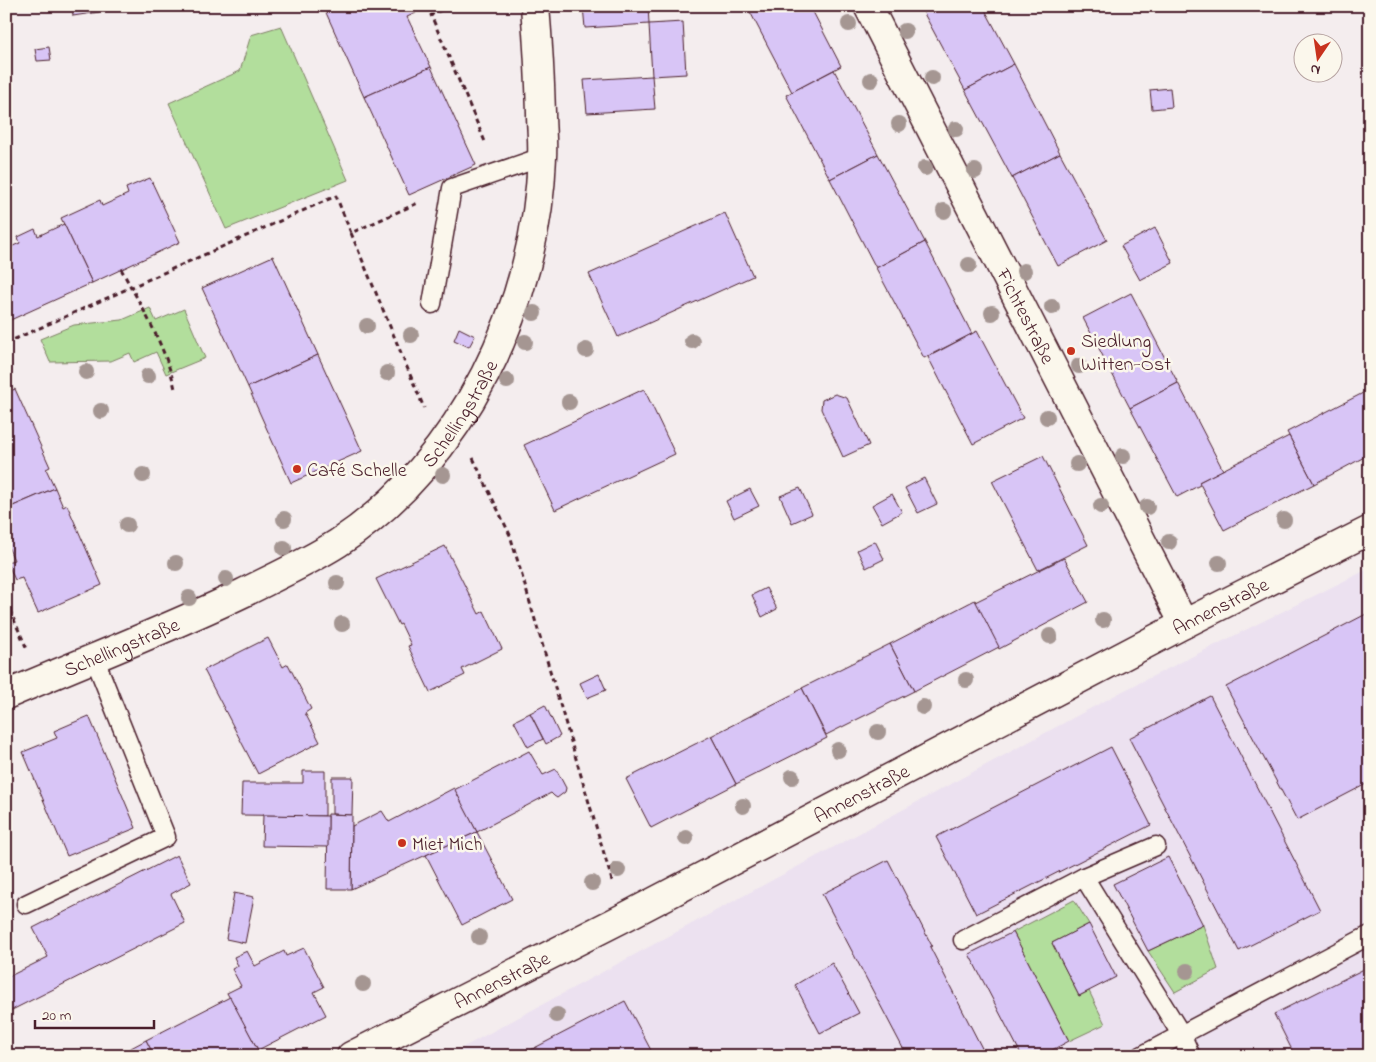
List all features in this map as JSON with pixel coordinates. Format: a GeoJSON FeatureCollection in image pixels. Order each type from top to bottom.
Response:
{"type":"FeatureCollection","features":[{"type":"Feature","properties":{"kind":"street","name":"Schellingstraße"},"geometry":{"type":"LineString","coordinates":[[6,695],[218,605],[324,552],[390,502],[440,447],[484,375],[505,333],[522,282],[531,244],[542,157],[539,58],[535,6]]}},
{"type":"Feature","properties":{"kind":"street","name":"Fichtestraße"},"geometry":{"type":"LineString","coordinates":[[868,6],[1184,624]]}},
{"type":"Feature","properties":{"kind":"street","name":"Annenstraße"},"geometry":{"type":"LineString","coordinates":[[351,1056],[623,918],[1184,624],[1370,530]]}},
{"type":"Feature","properties":{"kind":"lane"},"geometry":{"type":"LineString","coordinates":[[432,304],[452,188],[542,157]]}},
{"type":"Feature","properties":{"kind":"lane"},"geometry":{"type":"LineString","coordinates":[[26,904],[166,837],[94,657]]}},
{"type":"Feature","properties":{"kind":"lane"},"geometry":{"type":"LineString","coordinates":[[963,940],[1084,877],[1156,846]]}},
{"type":"Feature","properties":{"kind":"lane"},"geometry":{"type":"LineString","coordinates":[[1084,877],[1181,1034],[1191,1056]]}},
{"type":"Feature","properties":{"kind":"lane"},"geometry":{"type":"LineString","coordinates":[[1141,1056],[1370,934]]}},
{"type":"Feature","properties":{"kind":"path"},"geometry":{"type":"LineString","coordinates":[[450,6],[431,15],[498,172]]}},
{"type":"Feature","properties":{"kind":"path"},"geometry":{"type":"LineString","coordinates":[[351,233],[452,188]]}},
{"type":"Feature","properties":{"kind":"path"},"geometry":{"type":"LineString","coordinates":[[6,342],[336,196],[440,447]]}},
{"type":"Feature","properties":{"kind":"path"},"geometry":{"type":"LineString","coordinates":[[121,269],[145,310],[172,372],[175,389]]}},
{"type":"Feature","properties":{"kind":"path"},"geometry":{"type":"LineString","coordinates":[[456,422],[510,535],[623,918]]}},
{"type":"Feature","properties":{"kind":"path"},"geometry":{"type":"LineString","coordinates":[[6,602],[29,655],[53,646],[63,670]]}},
{"type":"Feature","properties":{"kind":"shaded area"},"geometry":{"type":"Polygon","coordinates":[[[1370,568],[1370,1056],[447,1056],[1121,692],[1370,568]]]}},
{"type":"Feature","properties":{"kind":"green space"},"geometry":{"type":"Polygon","coordinates":[[[281,26],[348,180],[226,229],[169,103],[240,71],[251,35],[281,26]]]}},
{"type":"Feature","properties":{"kind":"green space"},"geometry":{"type":"Polygon","coordinates":[[[150,308],[156,321],[184,309],[205,358],[166,374],[156,352],[134,362],[130,353],[111,361],[50,362],[40,339],[74,325],[122,320],[150,308]]]}},
{"type":"Feature","properties":{"kind":"green space"},"geometry":{"type":"Polygon","coordinates":[[[1074,900],[1089,924],[1052,943],[1079,996],[1089,991],[1105,1024],[1069,1041],[1013,932],[1074,900]]]}},
{"type":"Feature","properties":{"kind":"green space"},"geometry":{"type":"Polygon","coordinates":[[[1203,925],[1218,969],[1175,992],[1148,951],[1203,925]]]}},
{"type":"Feature","properties":{"kind":"building"},"geometry":{"type":"Polygon","coordinates":[[[72,6],[98,6],[99,12],[73,16],[72,6]]]}},
{"type":"Feature","properties":{"kind":"building"},"geometry":{"type":"Polygon","coordinates":[[[323,6],[413,6],[416,13],[407,17],[431,67],[364,97],[323,6]]]}},
{"type":"Feature","properties":{"kind":"building"},"geometry":{"type":"Polygon","coordinates":[[[583,6],[648,6],[649,24],[585,28],[583,6]]]}},
{"type":"Feature","properties":{"kind":"building"},"geometry":{"type":"Polygon","coordinates":[[[747,6],[810,6],[841,66],[792,92],[747,6]]]}},
{"type":"Feature","properties":{"kind":"building"},"geometry":{"type":"Polygon","coordinates":[[[920,6],[983,6],[1014,64],[965,90],[920,6]]]}},
{"type":"Feature","properties":{"kind":"building"},"geometry":{"type":"Polygon","coordinates":[[[683,22],[686,74],[652,76],[649,24],[683,22]]]}},
{"type":"Feature","properties":{"kind":"building"},"geometry":{"type":"Polygon","coordinates":[[[49,47],[51,60],[37,61],[35,49],[49,47]]]}},
{"type":"Feature","properties":{"kind":"building"},"geometry":{"type":"Polygon","coordinates":[[[1014,64],[1060,153],[1012,178],[965,90],[1014,64]]]}},
{"type":"Feature","properties":{"kind":"building"},"geometry":{"type":"Polygon","coordinates":[[[431,67],[476,165],[409,195],[364,97],[431,67]]]}},
{"type":"Feature","properties":{"kind":"building"},"geometry":{"type":"Polygon","coordinates":[[[834,70],[878,154],[830,179],[786,95],[834,70]]]}},
{"type":"Feature","properties":{"kind":"building"},"geometry":{"type":"Polygon","coordinates":[[[652,76],[655,109],[587,113],[584,80],[652,76]]]}},
{"type":"Feature","properties":{"kind":"building"},"geometry":{"type":"Polygon","coordinates":[[[1170,88],[1172,107],[1152,109],[1150,90],[1170,88]]]}},
{"type":"Feature","properties":{"kind":"building"},"geometry":{"type":"Polygon","coordinates":[[[1060,153],[1107,240],[1058,266],[1012,178],[1060,153]]]}},
{"type":"Feature","properties":{"kind":"building"},"geometry":{"type":"Polygon","coordinates":[[[878,154],[925,242],[876,268],[830,179],[878,154]]]}},
{"type":"Feature","properties":{"kind":"building"},"geometry":{"type":"Polygon","coordinates":[[[150,178],[180,242],[92,283],[61,218],[100,200],[102,206],[128,194],[126,188],[150,178]]]}},
{"type":"Feature","properties":{"kind":"building"},"geometry":{"type":"Polygon","coordinates":[[[725,213],[753,276],[618,337],[589,274],[725,213]]]}},
{"type":"Feature","properties":{"kind":"building"},"geometry":{"type":"Polygon","coordinates":[[[64,224],[92,283],[6,322],[6,249],[20,243],[18,237],[35,229],[38,236],[64,224]]]}},
{"type":"Feature","properties":{"kind":"building"},"geometry":{"type":"Polygon","coordinates":[[[1155,228],[1173,263],[1140,280],[1121,246],[1155,228]]]}},
{"type":"Feature","properties":{"kind":"building"},"geometry":{"type":"Polygon","coordinates":[[[925,242],[972,334],[924,358],[876,268],[925,242]]]}},
{"type":"Feature","properties":{"kind":"building"},"geometry":{"type":"Polygon","coordinates":[[[273,256],[318,355],[248,387],[202,288],[273,256]]]}},
{"type":"Feature","properties":{"kind":"building"},"geometry":{"type":"Polygon","coordinates":[[[1131,293],[1178,383],[1130,408],[1083,318],[1131,293]]]}},
{"type":"Feature","properties":{"kind":"building"},"geometry":{"type":"Polygon","coordinates":[[[459,328],[475,336],[469,347],[454,340],[459,328]]]}},
{"type":"Feature","properties":{"kind":"building"},"geometry":{"type":"Polygon","coordinates":[[[977,331],[1023,418],[973,444],[928,357],[977,331]]]}},
{"type":"Feature","properties":{"kind":"building"},"geometry":{"type":"Polygon","coordinates":[[[318,355],[362,451],[291,483],[248,387],[318,355]]]}},
{"type":"Feature","properties":{"kind":"building"},"geometry":{"type":"Polygon","coordinates":[[[1178,383],[1223,470],[1199,482],[1200,485],[1177,497],[1130,408],[1178,383]]]}},
{"type":"Feature","properties":{"kind":"building"},"geometry":{"type":"Polygon","coordinates":[[[15,389],[50,467],[46,469],[55,488],[6,509],[6,393],[15,389]]]}},
{"type":"Feature","properties":{"kind":"building"},"geometry":{"type":"Polygon","coordinates":[[[644,389],[675,454],[555,510],[524,445],[644,389]]]}},
{"type":"Feature","properties":{"kind":"building"},"geometry":{"type":"Polygon","coordinates":[[[1370,389],[1370,405],[1363,393],[1370,389]]]}},
{"type":"Feature","properties":{"kind":"building"},"geometry":{"type":"Polygon","coordinates":[[[1363,393],[1370,405],[1370,454],[1314,484],[1287,432],[1363,393]]]}},
{"type":"Feature","properties":{"kind":"building"},"geometry":{"type":"Polygon","coordinates":[[[835,394],[847,398],[869,445],[843,457],[821,409],[822,400],[835,394]]]}},
{"type":"Feature","properties":{"kind":"building"},"geometry":{"type":"Polygon","coordinates":[[[1289,436],[1314,484],[1224,530],[1199,482],[1289,436]]]}},
{"type":"Feature","properties":{"kind":"building"},"geometry":{"type":"Polygon","coordinates":[[[1043,456],[1088,545],[1038,570],[992,481],[1043,456]]]}},
{"type":"Feature","properties":{"kind":"building"},"geometry":{"type":"Polygon","coordinates":[[[924,478],[937,504],[918,513],[905,488],[924,478]]]}},
{"type":"Feature","properties":{"kind":"building"},"geometry":{"type":"Polygon","coordinates":[[[55,488],[63,507],[67,505],[102,585],[38,613],[22,578],[15,580],[7,562],[14,560],[6,542],[6,509],[55,488]]]}},
{"type":"Feature","properties":{"kind":"building"},"geometry":{"type":"Polygon","coordinates":[[[800,488],[812,514],[792,523],[780,496],[800,488]]]}},
{"type":"Feature","properties":{"kind":"building"},"geometry":{"type":"Polygon","coordinates":[[[750,489],[759,506],[734,518],[726,501],[750,489]]]}},
{"type":"Feature","properties":{"kind":"building"},"geometry":{"type":"Polygon","coordinates":[[[892,494],[902,512],[882,523],[872,505],[892,494]]]}},
{"type":"Feature","properties":{"kind":"building"},"geometry":{"type":"Polygon","coordinates":[[[875,541],[884,559],[866,568],[857,550],[875,541]]]}},
{"type":"Feature","properties":{"kind":"building"},"geometry":{"type":"Polygon","coordinates":[[[445,546],[479,614],[484,611],[502,649],[462,669],[465,675],[430,692],[408,646],[411,645],[401,624],[399,625],[376,579],[445,546]]]}},
{"type":"Feature","properties":{"kind":"building"},"geometry":{"type":"Polygon","coordinates":[[[1064,558],[1088,602],[999,649],[975,602],[1064,558]]]}},
{"type":"Feature","properties":{"kind":"building"},"geometry":{"type":"Polygon","coordinates":[[[766,588],[777,609],[762,617],[752,595],[766,588]]]}},
{"type":"Feature","properties":{"kind":"building"},"geometry":{"type":"Polygon","coordinates":[[[975,600],[999,647],[914,691],[890,644],[975,600]]]}},
{"type":"Feature","properties":{"kind":"building"},"geometry":{"type":"Polygon","coordinates":[[[1370,612],[1370,782],[1297,820],[1226,687],[1370,612]]]}},
{"type":"Feature","properties":{"kind":"building"},"geometry":{"type":"Polygon","coordinates":[[[268,638],[283,667],[288,664],[311,709],[305,713],[320,742],[258,774],[204,670],[268,638]]]}},
{"type":"Feature","properties":{"kind":"building"},"geometry":{"type":"Polygon","coordinates":[[[890,644],[914,691],[826,735],[802,688],[890,644]]]}},
{"type":"Feature","properties":{"kind":"building"},"geometry":{"type":"Polygon","coordinates":[[[599,674],[606,690],[587,698],[580,683],[599,674]]]}},
{"type":"Feature","properties":{"kind":"building"},"geometry":{"type":"Polygon","coordinates":[[[802,688],[827,738],[736,784],[711,736],[802,688]]]}},
{"type":"Feature","properties":{"kind":"building"},"geometry":{"type":"Polygon","coordinates":[[[1210,696],[1320,910],[1239,951],[1129,738],[1210,696]]]}},
{"type":"Feature","properties":{"kind":"building"},"geometry":{"type":"Polygon","coordinates":[[[545,705],[560,736],[546,744],[530,713],[545,705]]]}},
{"type":"Feature","properties":{"kind":"building"},"geometry":{"type":"Polygon","coordinates":[[[530,713],[543,739],[528,747],[514,721],[530,713]]]}},
{"type":"Feature","properties":{"kind":"building"},"geometry":{"type":"Polygon","coordinates":[[[89,716],[136,828],[67,856],[23,752],[57,738],[54,731],[89,716]]]}},
{"type":"Feature","properties":{"kind":"building"},"geometry":{"type":"Polygon","coordinates":[[[711,736],[736,784],[651,828],[626,779],[711,736]]]}},
{"type":"Feature","properties":{"kind":"building"},"geometry":{"type":"Polygon","coordinates":[[[1111,747],[1151,825],[976,914],[936,837],[1111,747]]]}},
{"type":"Feature","properties":{"kind":"building"},"geometry":{"type":"Polygon","coordinates":[[[529,751],[543,775],[556,769],[566,788],[565,792],[557,798],[551,793],[477,832],[454,790],[529,751]]]}},
{"type":"Feature","properties":{"kind":"building"},"geometry":{"type":"Polygon","coordinates":[[[303,771],[325,771],[325,816],[241,815],[242,783],[303,783],[303,771]]]}},
{"type":"Feature","properties":{"kind":"building"},"geometry":{"type":"Polygon","coordinates":[[[332,777],[353,777],[352,815],[332,814],[332,777]]]}},
{"type":"Feature","properties":{"kind":"building","name":"Miet Mich"},"geometry":{"type":"Polygon","coordinates":[[[454,788],[477,832],[351,889],[352,826],[382,811],[389,822],[454,788]]]}},
{"type":"Feature","properties":{"kind":"building"},"geometry":{"type":"Polygon","coordinates":[[[328,814],[352,815],[351,889],[327,889],[328,814]]]}},
{"type":"Feature","properties":{"kind":"building"},"geometry":{"type":"Polygon","coordinates":[[[263,815],[328,816],[328,847],[262,846],[263,815]]]}},
{"type":"Feature","properties":{"kind":"building"},"geometry":{"type":"Polygon","coordinates":[[[477,832],[512,899],[462,925],[426,855],[477,832]]]}},
{"type":"Feature","properties":{"kind":"building"},"geometry":{"type":"Polygon","coordinates":[[[177,855],[191,883],[171,894],[185,923],[6,1013],[6,978],[48,957],[33,928],[177,855]]]}},
{"type":"Feature","properties":{"kind":"building"},"geometry":{"type":"Polygon","coordinates":[[[1168,857],[1203,925],[1148,951],[1113,884],[1168,857]]]}},
{"type":"Feature","properties":{"kind":"building"},"geometry":{"type":"Polygon","coordinates":[[[888,860],[986,1056],[907,1056],[822,894],[888,860]]]}},
{"type":"Feature","properties":{"kind":"building"},"geometry":{"type":"Polygon","coordinates":[[[234,893],[254,897],[245,943],[226,939],[234,893]]]}},
{"type":"Feature","properties":{"kind":"building"},"geometry":{"type":"Polygon","coordinates":[[[1089,924],[1116,977],[1079,996],[1052,943],[1089,924]]]}},
{"type":"Feature","properties":{"kind":"building"},"geometry":{"type":"Polygon","coordinates":[[[1013,932],[1069,1041],[1041,1056],[1022,1056],[969,954],[1013,932]]]}},
{"type":"Feature","properties":{"kind":"building"},"geometry":{"type":"Polygon","coordinates":[[[304,948],[324,987],[314,992],[326,1015],[258,1050],[227,993],[241,986],[232,969],[238,966],[234,957],[247,951],[255,966],[284,951],[286,956],[304,948]]]}},
{"type":"Feature","properties":{"kind":"building"},"geometry":{"type":"Polygon","coordinates":[[[832,963],[859,1013],[820,1033],[795,985],[832,963]]]}},
{"type":"Feature","properties":{"kind":"building"},"geometry":{"type":"Polygon","coordinates":[[[1370,966],[1370,1056],[1295,1056],[1274,1014],[1370,966]]]}},
{"type":"Feature","properties":{"kind":"building"},"geometry":{"type":"Polygon","coordinates":[[[230,997],[258,1050],[247,1056],[154,1056],[146,1040],[230,997]]]}},
{"type":"Feature","properties":{"kind":"building"},"geometry":{"type":"Polygon","coordinates":[[[625,1001],[654,1056],[519,1056],[625,1001]]]}},
{"type":"Feature","properties":{"kind":"building"},"geometry":{"type":"Polygon","coordinates":[[[146,1040],[154,1056],[116,1056],[146,1040]]]}},
{"type":"Feature","properties":{"kind":"place","name":"Siedlung Witten-Ost"},"geometry":{"type":"Point","coordinates":[1071,351]}},
{"type":"Feature","properties":{"kind":"place","name":"Café Schelle"},"geometry":{"type":"Point","coordinates":[297,469]}},
{"type":"Feature","properties":{"kind":"place","name":"Miet Mich"},"geometry":{"type":"Point","coordinates":[402,843]}}]}
